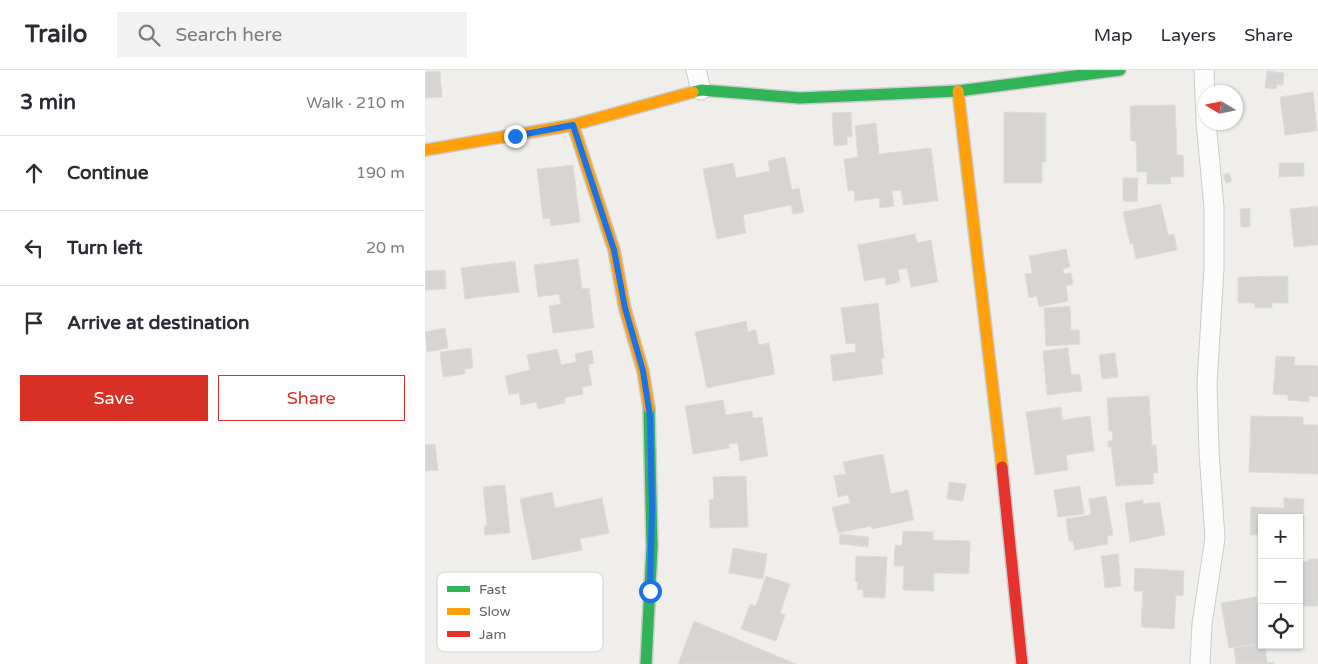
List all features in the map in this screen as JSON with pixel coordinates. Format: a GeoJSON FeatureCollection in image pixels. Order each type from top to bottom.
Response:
{"type":"FeatureCollection","features":[{"type":"Feature","properties":{"kind":"street"},"geometry":{"type":"LineString","coordinates":[[696,70],[701,90]]}},
{"type":"Feature","properties":{"kind":"street"},"geometry":{"type":"LineString","coordinates":[[425,150],[573,125],[701,90],[800,98],[958,91],[1041,75],[1120,70]]}},
{"type":"Feature","properties":{"kind":"street"},"geometry":{"type":"LineString","coordinates":[[1204,70],[1205,85]]}},
{"type":"Feature","properties":{"kind":"street"},"geometry":{"type":"LineString","coordinates":[[958,91],[995,396],[1022,664]]}},
{"type":"Feature","properties":{"kind":"street"},"geometry":{"type":"LineString","coordinates":[[573,125],[614,250],[625,308],[643,371],[650,416],[652,547],[646,664]]}},
{"type":"Feature","properties":{"kind":"street"},"geometry":{"type":"LineString","coordinates":[[1200,664],[1202,624],[1215,538],[1207,384],[1214,268],[1214,207],[1207,130]]}},
{"type":"Feature","properties":{"kind":"building"},"geometry":{"type":"Polygon","coordinates":[[[440,71],[442,97],[425,98],[425,72],[440,71]]]}},
{"type":"Feature","properties":{"kind":"building"},"geometry":{"type":"Polygon","coordinates":[[[1267,71],[1284,73],[1283,85],[1277,84],[1276,89],[1265,88],[1267,71]]]}},
{"type":"Feature","properties":{"kind":"building"},"geometry":{"type":"Polygon","coordinates":[[[1313,92],[1317,131],[1285,135],[1280,97],[1313,92]]]}},
{"type":"Feature","properties":{"kind":"building"},"geometry":{"type":"Polygon","coordinates":[[[1175,105],[1177,155],[1183,155],[1184,177],[1170,177],[1171,184],[1147,184],[1147,172],[1137,172],[1136,141],[1131,141],[1130,106],[1175,105]]]}},
{"type":"Feature","properties":{"kind":"building"},"geometry":{"type":"Polygon","coordinates":[[[851,112],[852,137],[847,137],[847,145],[834,146],[832,113],[851,112]]]}},
{"type":"Feature","properties":{"kind":"building"},"geometry":{"type":"Polygon","coordinates":[[[1004,112],[1046,113],[1046,162],[1042,162],[1042,183],[1004,183],[1004,112]]]}},
{"type":"Feature","properties":{"kind":"building"},"geometry":{"type":"Polygon","coordinates":[[[876,123],[879,154],[931,148],[938,201],[903,205],[901,190],[892,191],[894,206],[880,208],[879,198],[855,201],[854,190],[848,191],[844,159],[858,157],[855,126],[876,123]]]}},
{"type":"Feature","properties":{"kind":"building"},"geometry":{"type":"Polygon","coordinates":[[[785,157],[792,190],[799,188],[804,212],[793,214],[791,205],[743,215],[746,233],[717,239],[703,169],[733,163],[736,178],[770,171],[768,161],[785,157]]]}},
{"type":"Feature","properties":{"kind":"building"},"geometry":{"type":"Polygon","coordinates":[[[1279,163],[1304,163],[1304,176],[1279,177],[1279,163]]]}},
{"type":"Feature","properties":{"kind":"building"},"geometry":{"type":"Polygon","coordinates":[[[573,165],[580,222],[551,226],[550,218],[543,219],[537,169],[573,165]]]}},
{"type":"Feature","properties":{"kind":"building"},"geometry":{"type":"Polygon","coordinates":[[[1229,173],[1232,181],[1226,183],[1223,175],[1229,173]]]}},
{"type":"Feature","properties":{"kind":"building"},"geometry":{"type":"Polygon","coordinates":[[[1123,178],[1138,178],[1137,202],[1123,201],[1123,178]]]}},
{"type":"Feature","properties":{"kind":"building"},"geometry":{"type":"Polygon","coordinates":[[[1161,204],[1168,235],[1174,234],[1177,250],[1136,259],[1133,243],[1130,244],[1123,212],[1161,204]]]}},
{"type":"Feature","properties":{"kind":"building"},"geometry":{"type":"Polygon","coordinates":[[[1318,206],[1318,245],[1294,247],[1290,209],[1318,206]]]}},
{"type":"Feature","properties":{"kind":"building"},"geometry":{"type":"Polygon","coordinates":[[[1250,208],[1250,227],[1241,227],[1240,209],[1250,208]]]}},
{"type":"Feature","properties":{"kind":"building"},"geometry":{"type":"Polygon","coordinates":[[[915,234],[917,243],[931,240],[938,282],[911,287],[907,268],[898,270],[900,282],[886,285],[885,277],[864,281],[858,245],[915,234]]]}},
{"type":"Feature","properties":{"kind":"building"},"geometry":{"type":"Polygon","coordinates":[[[1066,249],[1070,267],[1063,269],[1064,274],[1071,273],[1073,284],[1066,286],[1068,301],[1039,307],[1037,296],[1029,298],[1025,274],[1032,273],[1029,256],[1066,249]]]}},
{"type":"Feature","properties":{"kind":"building"},"geometry":{"type":"Polygon","coordinates":[[[578,259],[582,289],[589,288],[594,328],[553,333],[549,306],[561,304],[559,294],[538,297],[534,265],[578,259]]]}},
{"type":"Feature","properties":{"kind":"building"},"geometry":{"type":"Polygon","coordinates":[[[515,261],[519,292],[465,299],[461,268],[515,261]]]}},
{"type":"Feature","properties":{"kind":"building"},"geometry":{"type":"Polygon","coordinates":[[[445,270],[446,289],[425,290],[425,271],[445,270]]]}},
{"type":"Feature","properties":{"kind":"building"},"geometry":{"type":"Polygon","coordinates":[[[1288,276],[1288,303],[1272,303],[1272,308],[1255,308],[1254,303],[1238,303],[1238,277],[1288,276]]]}},
{"type":"Feature","properties":{"kind":"building"},"geometry":{"type":"Polygon","coordinates":[[[878,303],[884,358],[881,358],[883,374],[833,381],[830,355],[856,352],[855,343],[846,344],[841,308],[878,303]]]}},
{"type":"Feature","properties":{"kind":"building"},"geometry":{"type":"Polygon","coordinates":[[[1070,306],[1071,330],[1079,330],[1080,344],[1046,346],[1044,308],[1070,306]]]}},
{"type":"Feature","properties":{"kind":"building"},"geometry":{"type":"Polygon","coordinates":[[[746,321],[748,332],[756,330],[759,345],[769,343],[775,374],[707,388],[695,332],[746,321]]]}},
{"type":"Feature","properties":{"kind":"building"},"geometry":{"type":"Polygon","coordinates":[[[445,328],[448,348],[427,352],[425,332],[445,328]]]}},
{"type":"Feature","properties":{"kind":"building"},"geometry":{"type":"Polygon","coordinates":[[[471,348],[473,368],[465,369],[465,374],[443,377],[440,352],[471,348]]]}},
{"type":"Feature","properties":{"kind":"building"},"geometry":{"type":"Polygon","coordinates":[[[1068,348],[1071,375],[1080,374],[1082,391],[1047,395],[1043,351],[1068,348]]]}},
{"type":"Feature","properties":{"kind":"building"},"geometry":{"type":"Polygon","coordinates":[[[557,349],[561,365],[576,362],[575,354],[592,350],[594,363],[588,365],[592,385],[582,387],[583,394],[564,398],[565,403],[538,409],[536,402],[521,405],[519,393],[509,395],[505,376],[530,370],[527,355],[557,349]]]}},
{"type":"Feature","properties":{"kind":"building"},"geometry":{"type":"Polygon","coordinates":[[[1115,353],[1118,377],[1102,379],[1099,355],[1115,353]]]}},
{"type":"Feature","properties":{"kind":"building"},"geometry":{"type":"Polygon","coordinates":[[[1276,356],[1295,357],[1294,365],[1318,366],[1318,397],[1309,396],[1309,402],[1288,400],[1288,395],[1273,394],[1276,356]]]}},
{"type":"Feature","properties":{"kind":"building"},"geometry":{"type":"Polygon","coordinates":[[[1149,396],[1152,445],[1156,445],[1158,473],[1153,473],[1154,484],[1116,486],[1111,447],[1108,447],[1108,441],[1113,441],[1112,431],[1109,431],[1107,398],[1149,396]]]}},
{"type":"Feature","properties":{"kind":"building"},"geometry":{"type":"Polygon","coordinates":[[[723,400],[726,415],[752,411],[753,418],[762,417],[768,456],[740,461],[738,443],[729,444],[730,448],[693,454],[685,406],[723,400]]]}},
{"type":"Feature","properties":{"kind":"building"},"geometry":{"type":"Polygon","coordinates":[[[1061,407],[1062,420],[1090,416],[1094,451],[1066,455],[1068,470],[1035,475],[1026,412],[1061,407]]]}},
{"type":"Feature","properties":{"kind":"building"},"geometry":{"type":"Polygon","coordinates":[[[1251,416],[1303,417],[1303,425],[1318,425],[1318,474],[1249,472],[1251,416]]]}},
{"type":"Feature","properties":{"kind":"building"},"geometry":{"type":"Polygon","coordinates":[[[435,444],[438,470],[425,471],[425,445],[435,444]]]}},
{"type":"Feature","properties":{"kind":"building"},"geometry":{"type":"Polygon","coordinates":[[[883,454],[891,494],[908,490],[914,520],[872,529],[871,526],[838,533],[832,507],[850,503],[848,495],[838,497],[834,476],[846,474],[843,462],[883,454]]]}},
{"type":"Feature","properties":{"kind":"building"},"geometry":{"type":"Polygon","coordinates":[[[746,476],[748,527],[710,528],[709,500],[714,499],[713,477],[746,476]]]}},
{"type":"Feature","properties":{"kind":"building"},"geometry":{"type":"Polygon","coordinates":[[[949,482],[966,484],[963,501],[947,499],[949,482]]]}},
{"type":"Feature","properties":{"kind":"building"},"geometry":{"type":"Polygon","coordinates":[[[505,485],[510,533],[485,535],[484,526],[487,525],[483,487],[505,485]]]}},
{"type":"Feature","properties":{"kind":"building"},"geometry":{"type":"Polygon","coordinates":[[[1080,486],[1084,514],[1058,517],[1054,490],[1080,486]]]}},
{"type":"Feature","properties":{"kind":"building"},"geometry":{"type":"Polygon","coordinates":[[[552,492],[555,508],[602,498],[609,533],[580,539],[582,550],[532,560],[520,499],[552,492]]]}},
{"type":"Feature","properties":{"kind":"building"},"geometry":{"type":"Polygon","coordinates":[[[1106,496],[1113,535],[1107,536],[1108,544],[1075,550],[1073,541],[1069,541],[1066,519],[1091,515],[1089,499],[1106,496]]]}},
{"type":"Feature","properties":{"kind":"building"},"geometry":{"type":"Polygon","coordinates":[[[1284,498],[1304,499],[1303,536],[1303,514],[1258,514],[1258,535],[1250,535],[1251,507],[1284,508],[1284,498]]]}},
{"type":"Feature","properties":{"kind":"building"},"geometry":{"type":"Polygon","coordinates":[[[1143,500],[1143,504],[1160,502],[1165,535],[1130,542],[1125,503],[1143,500]]]}},
{"type":"Feature","properties":{"kind":"building"},"geometry":{"type":"Polygon","coordinates":[[[903,531],[933,532],[933,540],[970,541],[969,574],[934,573],[934,591],[903,590],[904,566],[894,566],[895,545],[902,546],[903,531]]]}},
{"type":"Feature","properties":{"kind":"building"},"geometry":{"type":"Polygon","coordinates":[[[840,534],[869,537],[868,547],[839,544],[840,534]]]}},
{"type":"Feature","properties":{"kind":"building"},"geometry":{"type":"Polygon","coordinates":[[[733,548],[767,554],[763,579],[729,573],[733,548]]]}},
{"type":"Feature","properties":{"kind":"building"},"geometry":{"type":"Polygon","coordinates":[[[1118,554],[1121,586],[1105,588],[1101,556],[1118,554]]]}},
{"type":"Feature","properties":{"kind":"building"},"geometry":{"type":"Polygon","coordinates":[[[856,556],[887,557],[885,598],[863,597],[863,590],[857,589],[858,582],[855,581],[856,556]]]}},
{"type":"Feature","properties":{"kind":"building"},"geometry":{"type":"Polygon","coordinates":[[[1308,559],[1318,559],[1318,606],[1303,606],[1303,562],[1308,562],[1308,559]]]}},
{"type":"Feature","properties":{"kind":"building"},"geometry":{"type":"Polygon","coordinates":[[[1135,568],[1184,571],[1183,596],[1176,595],[1174,629],[1141,627],[1143,591],[1134,591],[1135,568]]]}},
{"type":"Feature","properties":{"kind":"building"},"geometry":{"type":"Polygon","coordinates":[[[766,576],[790,584],[780,613],[785,615],[776,641],[741,629],[750,604],[756,606],[766,576]]]}},
{"type":"Feature","properties":{"kind":"building"},"geometry":{"type":"Polygon","coordinates":[[[1256,597],[1258,644],[1229,648],[1221,603],[1256,597]]]}},
{"type":"Feature","properties":{"kind":"building"},"geometry":{"type":"Polygon","coordinates":[[[694,621],[796,664],[678,664],[694,621]]]}},
{"type":"Feature","properties":{"kind":"building"},"geometry":{"type":"Polygon","coordinates":[[[1258,645],[1258,649],[1265,649],[1267,663],[1274,662],[1274,664],[1236,664],[1234,648],[1258,645]]]}},
{"type":"Feature","properties":{"kind":"traffic: fast"},"geometry":{"type":"LineString","coordinates":[[693,92],[701,90],[800,98],[958,91],[1120,70]]}},
{"type":"Feature","properties":{"kind":"traffic: fast"},"geometry":{"type":"LineString","coordinates":[[646,664],[652,547],[649,408]]}},
{"type":"Feature","properties":{"kind":"traffic: slow"},"geometry":{"type":"LineString","coordinates":[[958,91],[1002,467]]}},
{"type":"Feature","properties":{"kind":"traffic: slow"},"geometry":{"type":"LineString","coordinates":[[425,150],[573,125],[693,92]]}},
{"type":"Feature","properties":{"kind":"traffic: slow"},"geometry":{"type":"LineString","coordinates":[[573,125],[614,250],[625,309],[643,371],[649,408]]}},
{"type":"Feature","properties":{"kind":"traffic: jam"},"geometry":{"type":"LineString","coordinates":[[1002,467],[1022,664]]}},
{"type":"Feature","properties":{"kind":"route"},"geometry":{"type":"LineString","coordinates":[[515,136],[573,125],[592,188],[614,250],[625,308],[643,371],[650,416],[652,547],[650,591]]}}]}
